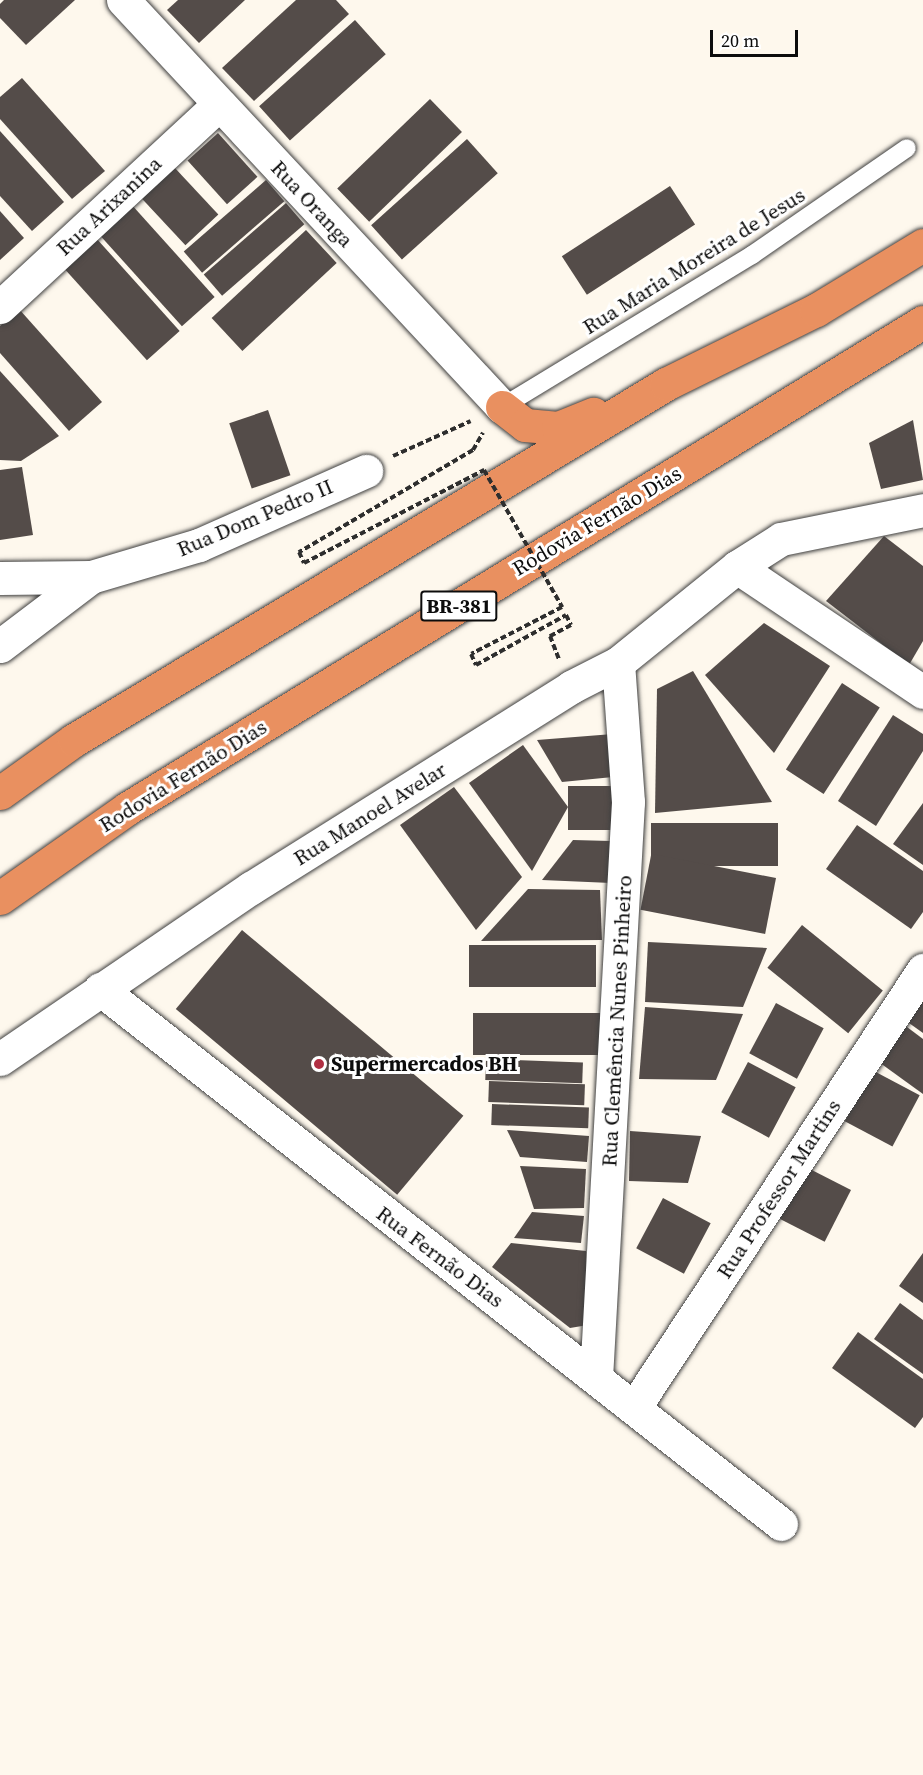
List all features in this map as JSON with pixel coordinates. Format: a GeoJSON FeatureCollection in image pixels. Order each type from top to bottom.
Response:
{"type":"FeatureCollection","features":[{"type":"Feature","properties":{"kind":"highway"},"geometry":{"type":"LineString","coordinates":[[502,407],[525,424],[558,428],[666,384],[816,310],[923,245]]}},
{"type":"Feature","properties":{"kind":"highway","name":"Rodovia Fernão Dias"},"geometry":{"type":"LineString","coordinates":[[0,898],[138,801],[923,322]]}},
{"type":"Feature","properties":{"kind":"highway"},"geometry":{"type":"LineString","coordinates":[[0,793],[74,740],[666,384]]}},
{"type":"Feature","properties":{"kind":"street","name":"Rua Oranga"},"geometry":{"type":"LineString","coordinates":[[123,0],[218,105],[502,407]]}},
{"type":"Feature","properties":{"kind":"street","name":"Rua Arixanina"},"geometry":{"type":"LineString","coordinates":[[0,307],[218,105]]}},
{"type":"Feature","properties":{"kind":"street","name":"Rua Dom Pedro II"},"geometry":{"type":"LineString","coordinates":[[0,578],[91,577],[200,545],[366,471]]}},
{"type":"Feature","properties":{"kind":"street","name":"Rua Manoel Avelar"},"geometry":{"type":"LineString","coordinates":[[0,1059],[251,888],[571,687],[618,663],[737,567],[781,539],[923,510]]}},
{"type":"Feature","properties":{"kind":"street"},"geometry":{"type":"LineString","coordinates":[[737,567],[923,692]]}},
{"type":"Feature","properties":{"kind":"street"},"geometry":{"type":"LineString","coordinates":[[0,646],[91,577]]}},
{"type":"Feature","properties":{"kind":"street","name":"Rua Clemência Nunes Pinheiro"},"geometry":{"type":"LineString","coordinates":[[596,1378],[628,802],[618,663]]}},
{"type":"Feature","properties":{"kind":"street","name":"Rua Professor Martins"},"geometry":{"type":"LineString","coordinates":[[634,1408],[923,970]]}},
{"type":"Feature","properties":{"kind":"street","name":"Rua Fernão Dias"},"geometry":{"type":"LineString","coordinates":[[100,989],[781,1524]]}},
{"type":"Feature","properties":{"kind":"lane","name":"Rua Maria Moreira de Jesus"},"geometry":{"type":"LineString","coordinates":[[502,407],[752,255],[907,148]]}},
{"type":"Feature","properties":{"kind":"path"},"geometry":{"type":"LineString","coordinates":[[366,471],[502,407]]}},
{"type":"Feature","properties":{"kind":"path"},"geometry":{"type":"LineString","coordinates":[[473,450],[298,552],[304,564],[484,470],[562,607],[471,654],[476,665],[566,615],[571,625],[550,636]]}},
{"type":"Feature","properties":{"kind":"building"},"geometry":{"type":"Polygon","coordinates":[[[4,0],[75,0],[26,45],[0,18],[0,4],[4,0]]]}},
{"type":"Feature","properties":{"kind":"building"},"geometry":{"type":"Polygon","coordinates":[[[178,0],[245,0],[199,43],[167,10],[178,0]]]}},
{"type":"Feature","properties":{"kind":"building"},"geometry":{"type":"Polygon","coordinates":[[[296,0],[336,0],[349,14],[254,101],[222,68],[296,0]]]}},
{"type":"Feature","properties":{"kind":"building"},"geometry":{"type":"Polygon","coordinates":[[[355,20],[386,54],[290,141],[259,106],[355,20]]]}},
{"type":"Feature","properties":{"kind":"building"},"geometry":{"type":"Polygon","coordinates":[[[22,78],[105,171],[72,199],[0,119],[0,97],[22,78]]]}},
{"type":"Feature","properties":{"kind":"building"},"geometry":{"type":"Polygon","coordinates":[[[430,99],[462,132],[369,222],[337,189],[430,99]]]}},
{"type":"Feature","properties":{"kind":"building"},"geometry":{"type":"Polygon","coordinates":[[[0,131],[64,202],[32,231],[0,196],[0,131]]]}},
{"type":"Feature","properties":{"kind":"building"},"geometry":{"type":"Polygon","coordinates":[[[218,133],[257,177],[227,204],[188,160],[218,133]]]}},
{"type":"Feature","properties":{"kind":"building"},"geometry":{"type":"Polygon","coordinates":[[[467,139],[498,173],[402,260],[371,225],[467,139]]]}},
{"type":"Feature","properties":{"kind":"building"},"geometry":{"type":"Polygon","coordinates":[[[174,167],[218,215],[185,245],[141,198],[174,167]]]}},
{"type":"Feature","properties":{"kind":"building"},"geometry":{"type":"Polygon","coordinates":[[[266,180],[284,201],[202,273],[184,252],[266,180]]]}},
{"type":"Feature","properties":{"kind":"building"},"geometry":{"type":"Polygon","coordinates":[[[670,186],[695,225],[587,295],[562,256],[670,186]]]}},
{"type":"Feature","properties":{"kind":"building"},"geometry":{"type":"Polygon","coordinates":[[[286,203],[304,224],[222,296],[204,275],[286,203]]]}},
{"type":"Feature","properties":{"kind":"building"},"geometry":{"type":"Polygon","coordinates":[[[131,204],[215,297],[182,326],[98,233],[131,204]]]}},
{"type":"Feature","properties":{"kind":"building"},"geometry":{"type":"Polygon","coordinates":[[[0,211],[24,238],[0,260],[0,211]]]}},
{"type":"Feature","properties":{"kind":"building"},"geometry":{"type":"Polygon","coordinates":[[[306,230],[337,263],[242,351],[212,318],[306,230]]]}},
{"type":"Feature","properties":{"kind":"building"},"geometry":{"type":"Polygon","coordinates":[[[96,238],[180,331],[147,360],[63,267],[96,238]]]}},
{"type":"Feature","properties":{"kind":"building"},"geometry":{"type":"Polygon","coordinates":[[[19,309],[102,402],[69,431],[0,353],[0,326],[19,309]]]}},
{"type":"Feature","properties":{"kind":"building"},"geometry":{"type":"Polygon","coordinates":[[[0,371],[59,436],[21,461],[0,460],[0,371]]]}},
{"type":"Feature","properties":{"kind":"building"},"geometry":{"type":"Polygon","coordinates":[[[268,410],[290,475],[252,489],[229,423],[268,410]]]}},
{"type":"Feature","properties":{"kind":"building"},"geometry":{"type":"Polygon","coordinates":[[[913,420],[923,480],[881,489],[869,443],[913,420]]]}},
{"type":"Feature","properties":{"kind":"building"},"geometry":{"type":"Polygon","coordinates":[[[22,467],[33,535],[0,540],[0,470],[22,467]]]}},
{"type":"Feature","properties":{"kind":"building"},"geometry":{"type":"Polygon","coordinates":[[[884,536],[923,566],[923,641],[909,665],[826,601],[884,536]]]}},
{"type":"Feature","properties":{"kind":"building"},"geometry":{"type":"Polygon","coordinates":[[[764,623],[830,666],[774,753],[705,675],[764,623]]]}},
{"type":"Feature","properties":{"kind":"building"},"geometry":{"type":"Polygon","coordinates":[[[693,671],[772,802],[655,813],[657,689],[693,671]]]}},
{"type":"Feature","properties":{"kind":"building"},"geometry":{"type":"Polygon","coordinates":[[[842,683],[880,708],[824,794],[786,769],[842,683]]]}},
{"type":"Feature","properties":{"kind":"building"},"geometry":{"type":"Polygon","coordinates":[[[893,715],[923,734],[923,751],[876,826],[838,801],[893,715]]]}},
{"type":"Feature","properties":{"kind":"building"},"geometry":{"type":"Polygon","coordinates":[[[613,734],[613,777],[562,782],[537,740],[613,734]]]}},
{"type":"Feature","properties":{"kind":"building"},"geometry":{"type":"Polygon","coordinates":[[[523,745],[568,807],[532,871],[469,783],[523,745]]]}},
{"type":"Feature","properties":{"kind":"building"},"geometry":{"type":"Polygon","coordinates":[[[568,786],[618,786],[618,830],[568,830],[568,786]]]}},
{"type":"Feature","properties":{"kind":"building"},"geometry":{"type":"Polygon","coordinates":[[[454,787],[522,877],[476,930],[400,825],[454,787]]]}},
{"type":"Feature","properties":{"kind":"building"},"geometry":{"type":"Polygon","coordinates":[[[923,803],[923,865],[893,844],[923,803]]]}},
{"type":"Feature","properties":{"kind":"building"},"geometry":{"type":"Polygon","coordinates":[[[651,823],[778,823],[778,866],[651,866],[651,823]]]}},
{"type":"Feature","properties":{"kind":"building"},"geometry":{"type":"Polygon","coordinates":[[[857,825],[923,871],[923,912],[911,929],[826,869],[857,825]]]}},
{"type":"Feature","properties":{"kind":"building"},"geometry":{"type":"Polygon","coordinates":[[[573,840],[611,841],[611,883],[542,880],[573,840]]]}},
{"type":"Feature","properties":{"kind":"building"},"geometry":{"type":"Polygon","coordinates":[[[651,854],[776,878],[765,934],[640,910],[651,854]]]}},
{"type":"Feature","properties":{"kind":"building"},"geometry":{"type":"Polygon","coordinates":[[[528,889],[600,890],[602,940],[481,941],[528,889]]]}},
{"type":"Feature","properties":{"kind":"building"},"geometry":{"type":"Polygon","coordinates":[[[802,925],[883,990],[848,1033],[767,968],[802,925]]]}},
{"type":"Feature","properties":{"kind":"building","name":"Supermercados BH"},"geometry":{"type":"Polygon","coordinates":[[[242,930],[463,1116],[397,1195],[176,1009],[242,930]]]}},
{"type":"Feature","properties":{"kind":"building"},"geometry":{"type":"Polygon","coordinates":[[[648,942],[767,948],[743,1007],[645,1002],[648,942]]]}},
{"type":"Feature","properties":{"kind":"building"},"geometry":{"type":"Polygon","coordinates":[[[469,945],[596,945],[596,987],[469,987],[469,945]]]}},
{"type":"Feature","properties":{"kind":"building"},"geometry":{"type":"Polygon","coordinates":[[[923,989],[923,1033],[902,1018],[923,989]]]}},
{"type":"Feature","properties":{"kind":"building"},"geometry":{"type":"Polygon","coordinates":[[[776,1003],[824,1028],[797,1079],[749,1053],[776,1003]]]}},
{"type":"Feature","properties":{"kind":"building"},"geometry":{"type":"Polygon","coordinates":[[[645,1007],[743,1014],[716,1080],[639,1079],[645,1007]]]}},
{"type":"Feature","properties":{"kind":"building"},"geometry":{"type":"Polygon","coordinates":[[[473,1013],[600,1013],[600,1055],[473,1055],[473,1013]]]}},
{"type":"Feature","properties":{"kind":"building"},"geometry":{"type":"Polygon","coordinates":[[[903,1024],[923,1039],[923,1094],[876,1060],[903,1024]]]}},
{"type":"Feature","properties":{"kind":"building"},"geometry":{"type":"Polygon","coordinates":[[[486,1059],[583,1062],[582,1083],[485,1080],[486,1059]]]}},
{"type":"Feature","properties":{"kind":"building"},"geometry":{"type":"Polygon","coordinates":[[[748,1062],[796,1087],[769,1138],[721,1112],[748,1062]]]}},
{"type":"Feature","properties":{"kind":"building"},"geometry":{"type":"Polygon","coordinates":[[[872,1070],[920,1095],[892,1147],[845,1121],[872,1070]]]}},
{"type":"Feature","properties":{"kind":"building"},"geometry":{"type":"Polygon","coordinates":[[[489,1081],[585,1084],[584,1105],[488,1102],[489,1081]]]}},
{"type":"Feature","properties":{"kind":"building"},"geometry":{"type":"Polygon","coordinates":[[[492,1104],[589,1107],[588,1128],[491,1125],[492,1104]]]}},
{"type":"Feature","properties":{"kind":"building"},"geometry":{"type":"Polygon","coordinates":[[[507,1130],[589,1136],[587,1162],[520,1157],[507,1130]]]}},
{"type":"Feature","properties":{"kind":"building"},"geometry":{"type":"Polygon","coordinates":[[[630,1131],[701,1136],[688,1183],[629,1181],[630,1131]]]}},
{"type":"Feature","properties":{"kind":"building"},"geometry":{"type":"Polygon","coordinates":[[[802,1165],[851,1190],[825,1242],[776,1217],[802,1165]]]}},
{"type":"Feature","properties":{"kind":"building"},"geometry":{"type":"Polygon","coordinates":[[[520,1166],[586,1169],[584,1208],[534,1209],[520,1166]]]}},
{"type":"Feature","properties":{"kind":"building"},"geometry":{"type":"Polygon","coordinates":[[[663,1198],[711,1223],[684,1274],[636,1248],[663,1198]]]}},
{"type":"Feature","properties":{"kind":"building"},"geometry":{"type":"Polygon","coordinates":[[[532,1212],[584,1216],[581,1243],[514,1238],[532,1212]]]}},
{"type":"Feature","properties":{"kind":"building"},"geometry":{"type":"Polygon","coordinates":[[[511,1243],[586,1251],[588,1325],[570,1328],[492,1267],[511,1243]]]}},
{"type":"Feature","properties":{"kind":"building"},"geometry":{"type":"Polygon","coordinates":[[[923,1253],[923,1303],[899,1286],[923,1253]]]}},
{"type":"Feature","properties":{"kind":"building"},"geometry":{"type":"Polygon","coordinates":[[[900,1303],[923,1320],[923,1374],[874,1339],[900,1303]]]}},
{"type":"Feature","properties":{"kind":"building"},"geometry":{"type":"Polygon","coordinates":[[[858,1332],[923,1379],[923,1417],[915,1428],[832,1368],[858,1332]]]}},
{"type":"Feature","properties":{"kind":"place","name":"Supermercados BH"},"geometry":{"type":"Point","coordinates":[319,1064]}}]}
